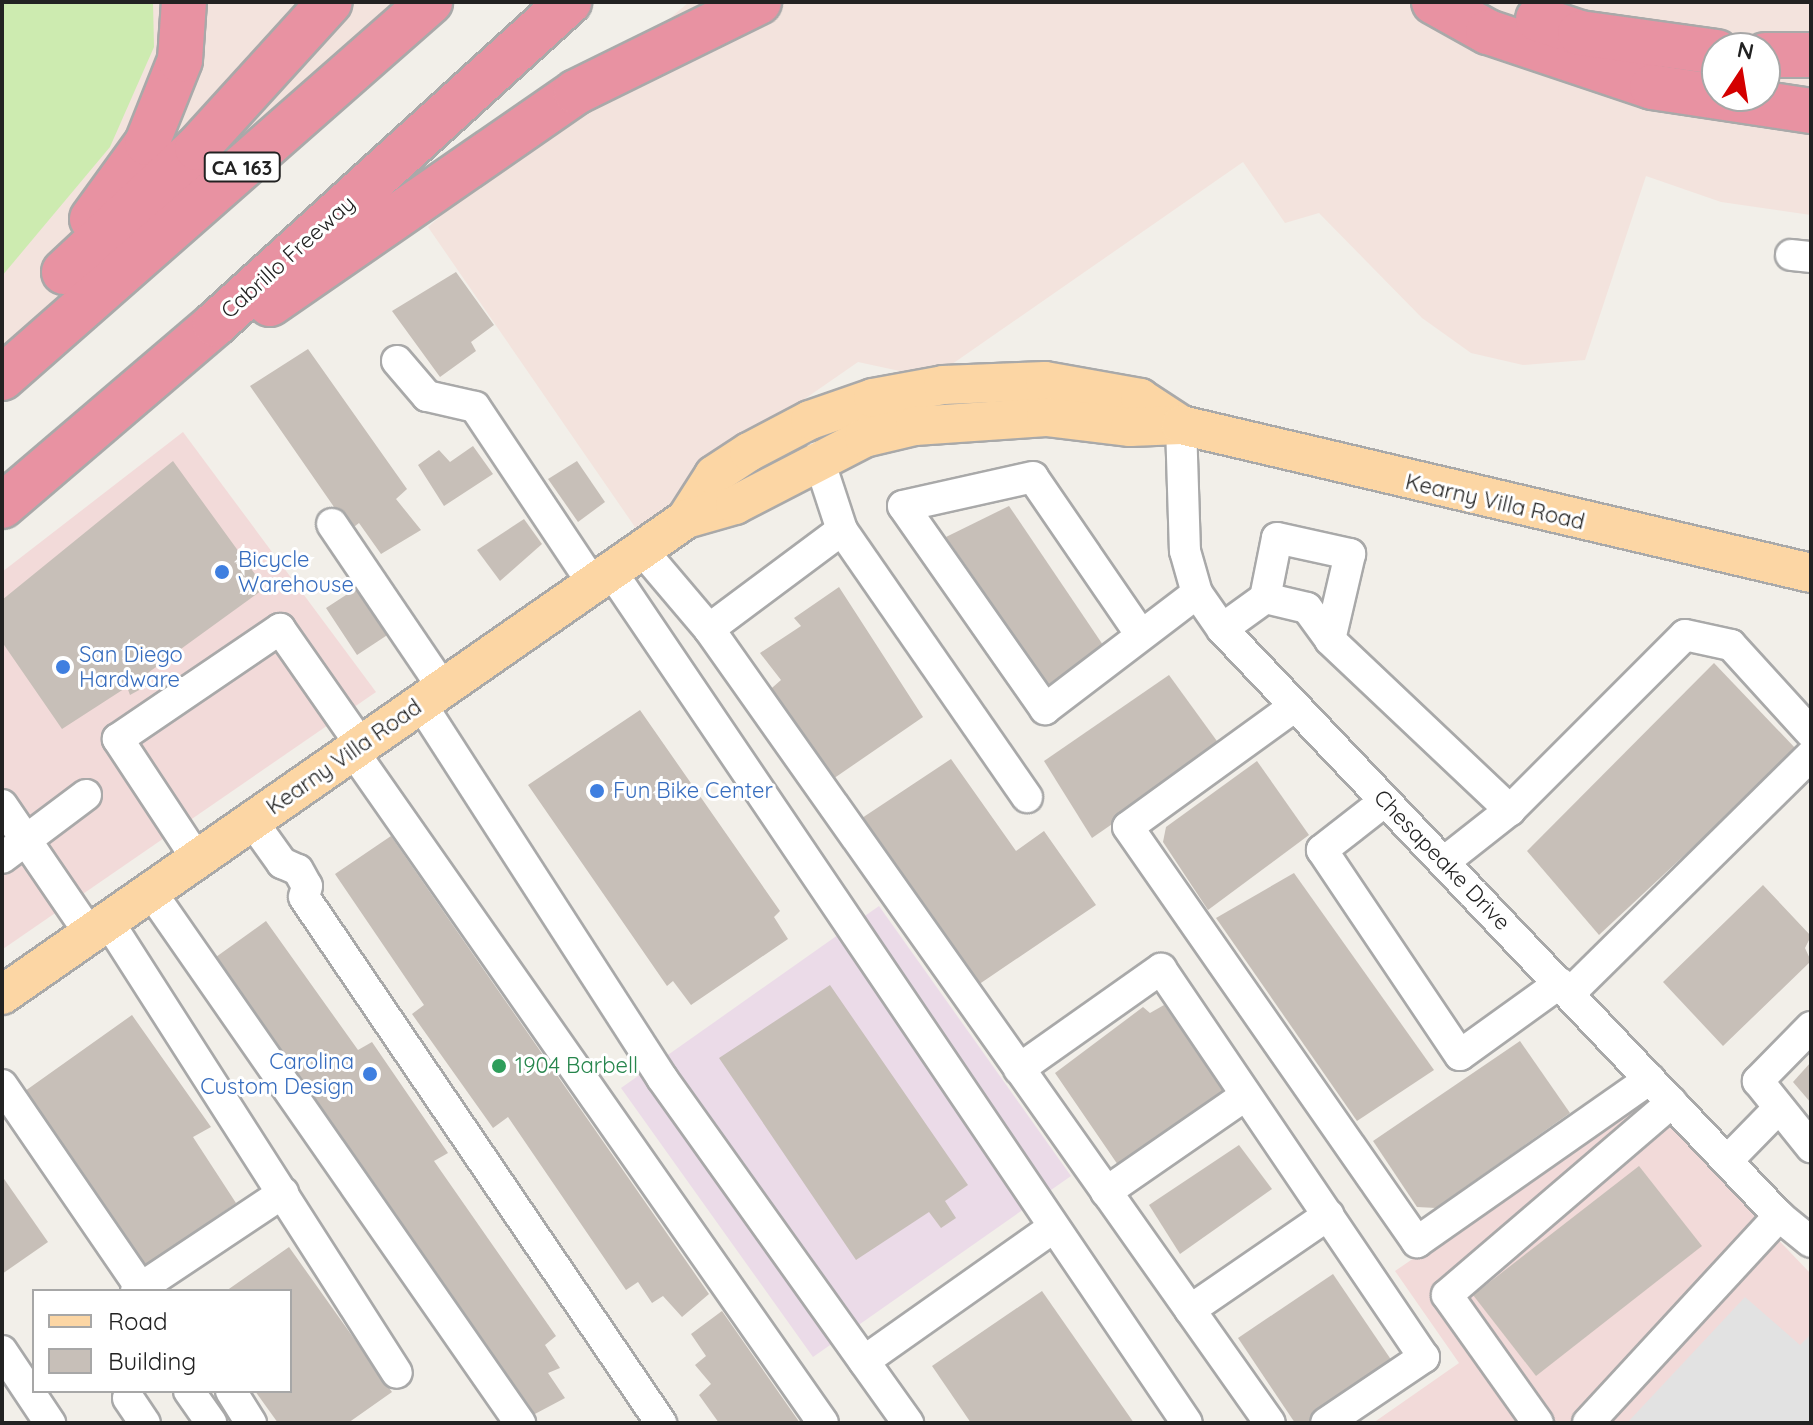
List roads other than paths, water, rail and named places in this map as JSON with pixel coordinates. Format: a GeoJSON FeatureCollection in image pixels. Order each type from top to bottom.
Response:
{"type":"FeatureCollection","features":[{"type":"Feature","properties":{"kind":"highway"},"geometry":{"type":"LineString","coordinates":[[53,332],[64,272],[89,223],[147,143],[180,60],[184,2]]}},
{"type":"Feature","properties":{"kind":"highway"},"geometry":{"type":"LineString","coordinates":[[64,272],[197,148],[330,2]]}},
{"type":"Feature","properties":{"kind":"highway","name":"CA 163"},"geometry":{"type":"LineString","coordinates":[[2,378],[430,2]]}},
{"type":"Feature","properties":{"kind":"highway","name":"Cabrillo Freeway"},"geometry":{"type":"LineString","coordinates":[[2,506],[215,324],[569,2]]}},
{"type":"Feature","properties":{"kind":"highway"},"geometry":{"type":"LineString","coordinates":[[215,324],[273,303],[576,92],[759,2]]}},
{"type":"Feature","properties":{"kind":"highway"},"geometry":{"type":"LineString","coordinates":[[1434,2],[1488,32],[1652,87],[1811,111]]}},
{"type":"Feature","properties":{"kind":"highway"},"geometry":{"type":"LineString","coordinates":[[1491,2],[1580,33],[1701,50]]}},
{"type":"Feature","properties":{"kind":"highway"},"geometry":{"type":"LineString","coordinates":[[1781,55],[1811,55]]}},
{"type":"Feature","properties":{"kind":"main road","name":"Kearny Villa Road"},"geometry":{"type":"LineString","coordinates":[[686,519],[714,475],[749,452],[810,420],[873,398],[943,385],[1045,381],[1140,398],[1181,425]]}},
{"type":"Feature","properties":{"kind":"main road","name":"Kearny Villa Road"},"geometry":{"type":"LineString","coordinates":[[2,995],[686,519],[735,505],[818,457],[915,426],[1046,417],[1130,427],[1181,425],[1811,573]]}},
{"type":"Feature","properties":{"kind":"street"},"geometry":{"type":"LineString","coordinates":[[397,361],[427,396],[475,407],[602,577],[1187,1423]]}},
{"type":"Feature","properties":{"kind":"street","name":"Chesapeake Drive"},"geometry":{"type":"LineString","coordinates":[[1181,425],[1185,551],[1197,593],[1222,629],[1779,1216],[1811,1242]]}},
{"type":"Feature","properties":{"kind":"street"},"geometry":{"type":"LineString","coordinates":[[818,457],[842,530],[1027,797]]}},
{"type":"Feature","properties":{"kind":"street"},"geometry":{"type":"LineString","coordinates":[[1141,635],[1033,477],[903,506],[1045,709],[1197,593]]}},
{"type":"Feature","properties":{"kind":"street"},"geometry":{"type":"LineString","coordinates":[[332,524],[662,1078],[908,1423]]}},
{"type":"Feature","properties":{"kind":"street"},"geometry":{"type":"LineString","coordinates":[[709,629],[842,530]]}},
{"type":"Feature","properties":{"kind":"street"},"geometry":{"type":"LineString","coordinates":[[1222,629],[1265,598],[1277,538],[1350,554],[1330,640]]}},
{"type":"Feature","properties":{"kind":"street"},"geometry":{"type":"LineString","coordinates":[[642,550],[709,629],[1270,1423]]}},
{"type":"Feature","properties":{"kind":"street"},"geometry":{"type":"LineString","coordinates":[[1265,598],[1307,608],[1330,640],[1510,810]]}},
{"type":"Feature","properties":{"kind":"street"},"geometry":{"type":"LineString","coordinates":[[197,859],[118,739],[280,629],[357,748],[823,1423]]}},
{"type":"Feature","properties":{"kind":"street"},"geometry":{"type":"LineString","coordinates":[[1444,862],[1510,810],[1685,635],[1731,645],[1811,733]]}},
{"type":"Feature","properties":{"kind":"street"},"geometry":{"type":"LineString","coordinates":[[1295,706],[1128,827],[1417,1242],[1650,1079]]}},
{"type":"Feature","properties":{"kind":"street"},"geometry":{"type":"LineString","coordinates":[[1385,801],[1322,850],[1460,1055],[1564,988],[1811,755]]}},
{"type":"Feature","properties":{"kind":"street"},"geometry":{"type":"LineString","coordinates":[[2,858],[86,795]]}},
{"type":"Feature","properties":{"kind":"street"},"geometry":{"type":"LineString","coordinates":[[2,805],[26,840],[99,928],[283,1193],[397,1373]]}},
{"type":"Feature","properties":{"kind":"street"},"geometry":{"type":"LineString","coordinates":[[252,821],[282,863],[291,895],[304,897],[661,1423]]}},
{"type":"Feature","properties":{"kind":"street"},"geometry":{"type":"LineString","coordinates":[[151,892],[520,1423]]}},
{"type":"Feature","properties":{"kind":"street"},"geometry":{"type":"LineString","coordinates":[[1019,1069],[1161,969],[1424,1357],[1326,1423]]}},
{"type":"Feature","properties":{"kind":"street"},"geometry":{"type":"LineString","coordinates":[[1811,1027],[1758,1081],[1811,1147]]}},
{"type":"Feature","properties":{"kind":"street"},"geometry":{"type":"LineString","coordinates":[[2,1085],[150,1287],[283,1193]]}},
{"type":"Feature","properties":{"kind":"street"},"geometry":{"type":"LineString","coordinates":[[1106,1192],[1246,1095]]}},
{"type":"Feature","properties":{"kind":"street"},"geometry":{"type":"LineString","coordinates":[[1538,1423],[1447,1295],[1672,1102]]}},
{"type":"Feature","properties":{"kind":"street"},"geometry":{"type":"LineString","coordinates":[[1728,1160],[1779,1108]]}},
{"type":"Feature","properties":{"kind":"street"},"geometry":{"type":"LineString","coordinates":[[1190,1310],[1328,1215]]}},
{"type":"Feature","properties":{"kind":"street"},"geometry":{"type":"LineString","coordinates":[[1588,1423],[1779,1216]]}},
{"type":"Feature","properties":{"kind":"street"},"geometry":{"type":"LineString","coordinates":[[864,1361],[1054,1227]]}},
{"type":"Feature","properties":{"kind":"street"},"geometry":{"type":"LineString","coordinates":[[17,1361],[36,1418]]}},
{"type":"Feature","properties":{"kind":"street"},"geometry":{"type":"LineString","coordinates":[[190,1393],[211,1423]]}},
{"type":"Feature","properties":{"kind":"street"},"geometry":{"type":"LineString","coordinates":[[232,1393],[251,1423]]}},
{"type":"Feature","properties":{"kind":"street"},"geometry":{"type":"LineString","coordinates":[[128,1398],[145,1423]]}},
{"type":"Feature","properties":{"kind":"place","name":"Bicycle Warehouse"},"geometry":{"type":"Point","coordinates":[222,572]}},
{"type":"Feature","properties":{"kind":"place","name":"San Diego Hardware"},"geometry":{"type":"Point","coordinates":[63,667]}},
{"type":"Feature","properties":{"kind":"place","name":"Fun Bike Center"},"geometry":{"type":"Point","coordinates":[597,791]}},
{"type":"Feature","properties":{"kind":"place","name":"1904 Barbell"},"geometry":{"type":"Point","coordinates":[499,1066]}},
{"type":"Feature","properties":{"kind":"place","name":"Carolina Custom Design"},"geometry":{"type":"Point","coordinates":[370,1074]}}]}
